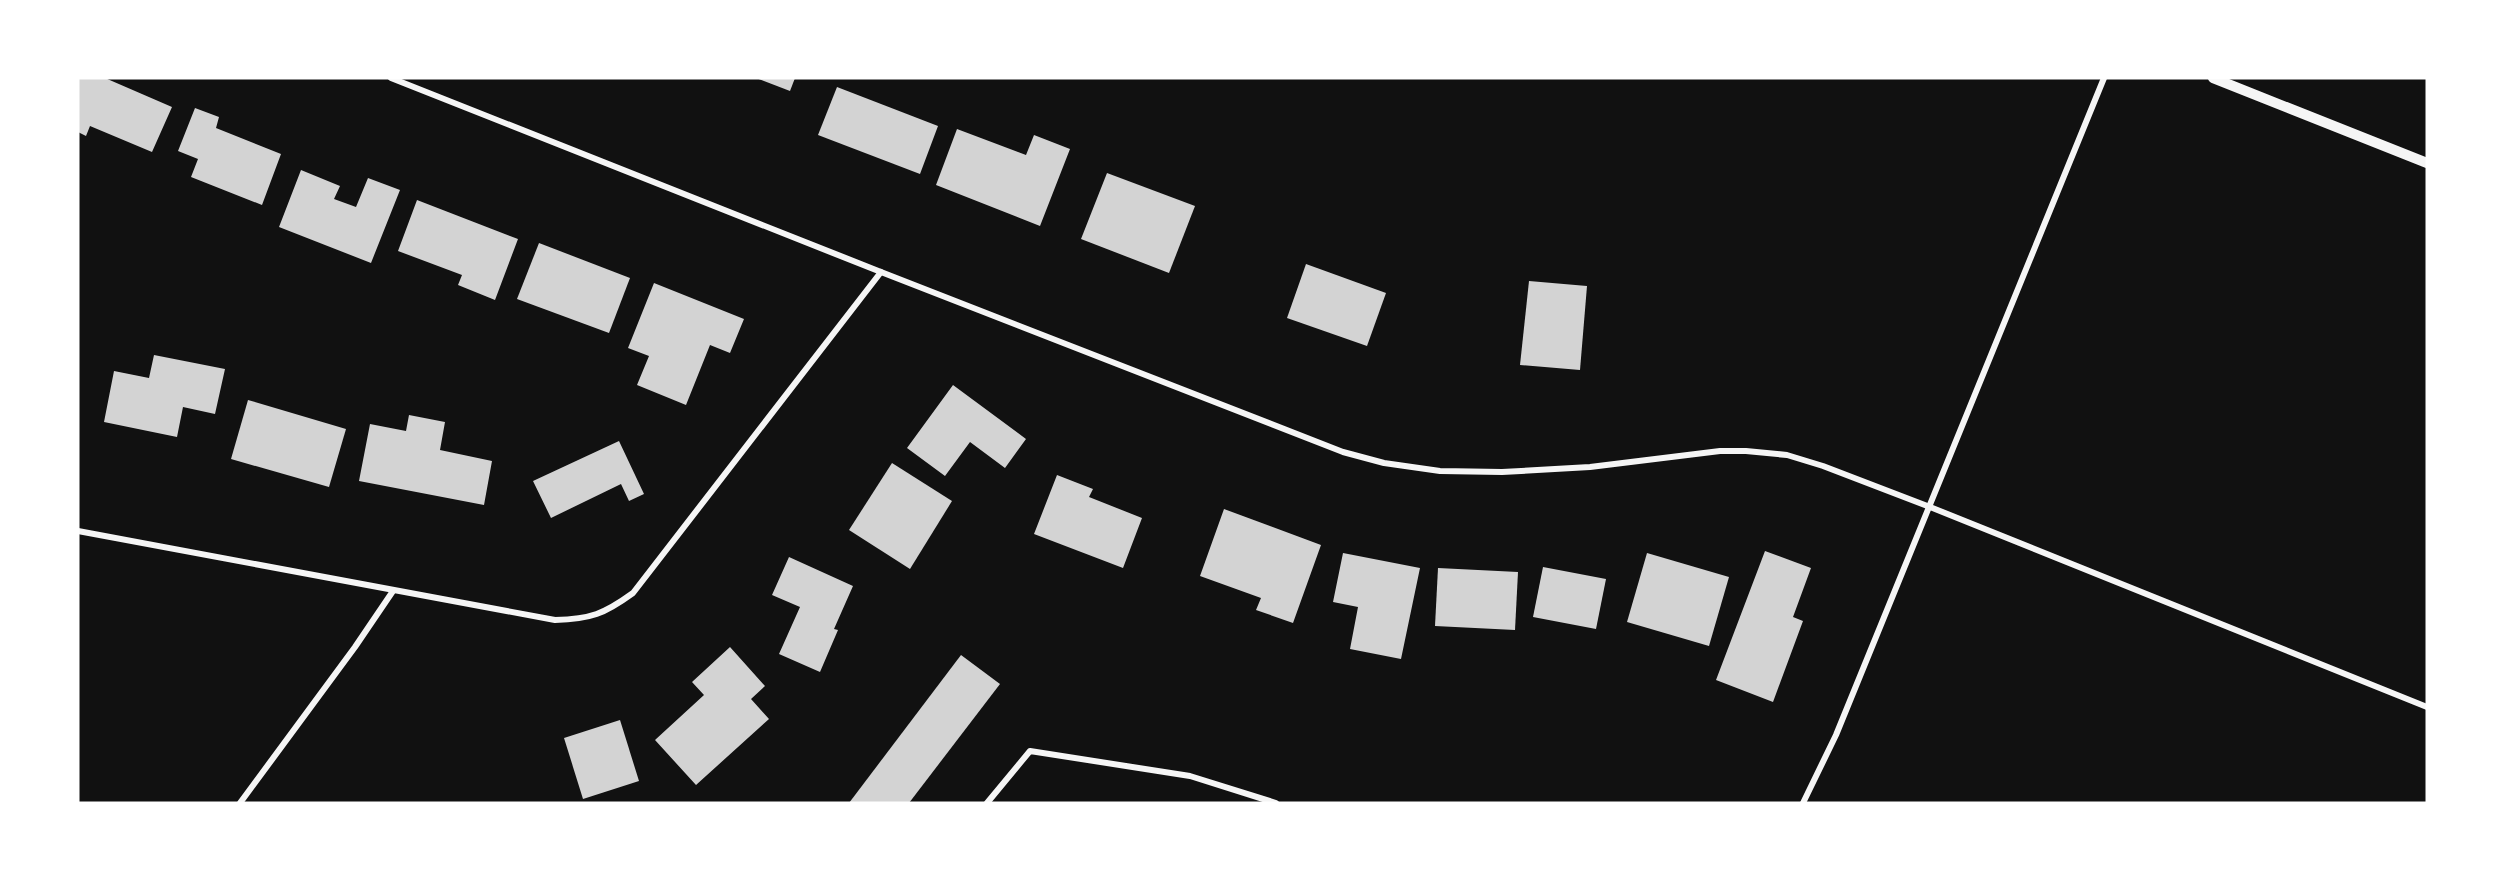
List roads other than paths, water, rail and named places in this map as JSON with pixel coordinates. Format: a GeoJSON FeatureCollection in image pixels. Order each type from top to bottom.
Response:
{"type":"FeatureCollection","features":[{"type":"Feature","properties":{"kind":"street"},"geometry":{"type":"LineString","coordinates":[[391,78],[1297,436],[1384,463],[1440,471],[1502,472],[1590,467],[1720,451],[1787,455],[1823,466],[1930,507],[2427,707]]}},
{"type":"Feature","properties":{"kind":"street"},"geometry":{"type":"LineString","coordinates":[[1803,803],[1836,735],[2104,78]]}},
{"type":"Feature","properties":{"kind":"street"},"geometry":{"type":"LineString","coordinates":[[2213,78],[2427,163]]}},
{"type":"Feature","properties":{"kind":"street"},"geometry":{"type":"LineString","coordinates":[[78,531],[555,620],[584,619],[609,610],[633,593],[880,272]]}},
{"type":"Feature","properties":{"kind":"street"},"geometry":{"type":"LineString","coordinates":[[240,803],[355,647],[393,591]]}},
{"type":"Feature","properties":{"kind":"street"},"geometry":{"type":"LineString","coordinates":[[987,803],[1030,751],[1190,777],[1276,803]]}}]}
